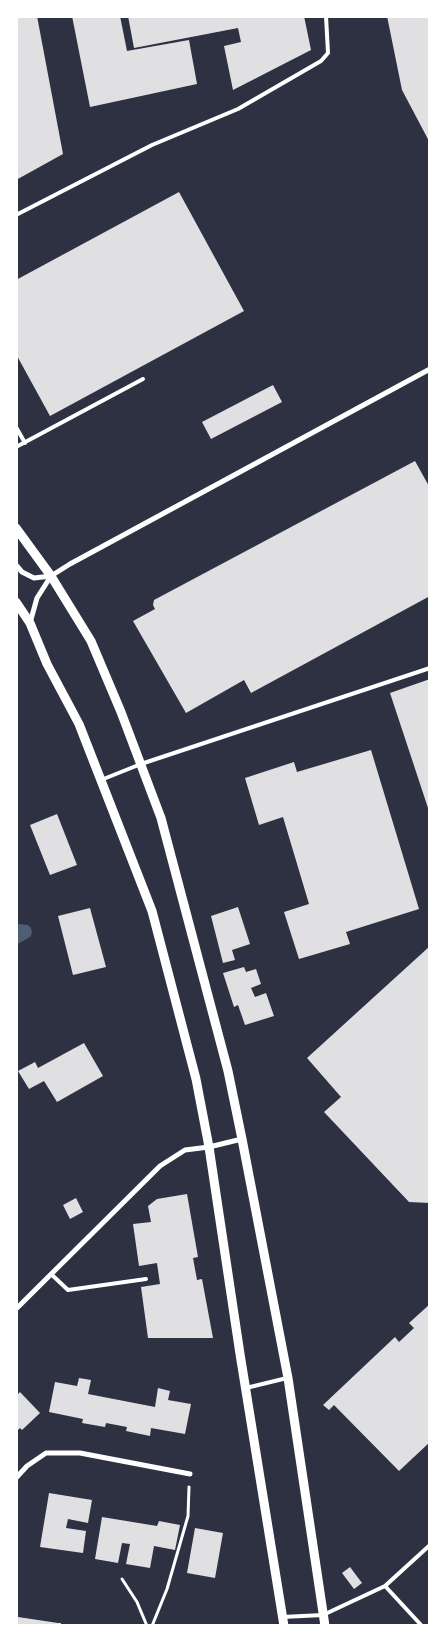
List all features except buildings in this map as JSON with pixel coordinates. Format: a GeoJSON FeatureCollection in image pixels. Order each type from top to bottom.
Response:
{"type":"FeatureCollection","features":[{"type":"Feature","properties":{"kind":"street"},"geometry":{"type":"LineString","coordinates":[[30,623],[37,598],[51,576],[430,369]]}},
{"type":"Feature","properties":{"kind":"street"},"geometry":{"type":"LineString","coordinates":[[16,528],[51,576],[91,641],[121,712],[161,818],[228,1071],[242,1139],[288,1378],[324,1626]]}},
{"type":"Feature","properties":{"kind":"street"},"geometry":{"type":"LineString","coordinates":[[16,565],[22,572],[34,578],[51,576]]}},
{"type":"Feature","properties":{"kind":"street"},"geometry":{"type":"LineString","coordinates":[[16,602],[30,623],[47,664],[80,724],[152,911],[196,1079],[209,1147],[283,1621]]}},
{"type":"Feature","properties":{"kind":"street"},"geometry":{"type":"LineString","coordinates":[[16,1309],[160,1166],[185,1150],[209,1147],[242,1139]]}},
{"type":"Feature","properties":{"kind":"street"},"geometry":{"type":"LineString","coordinates":[[16,1478],[27,1466],[46,1453],[80,1453],[190,1474]]}},
{"type":"Feature","properties":{"kind":"lane"},"geometry":{"type":"LineString","coordinates":[[16,215],[152,146],[238,109],[321,61],[328,53],[326,16]]}},
{"type":"Feature","properties":{"kind":"lane"},"geometry":{"type":"LineString","coordinates":[[16,447],[143,379]]}},
{"type":"Feature","properties":{"kind":"lane"},"geometry":{"type":"LineString","coordinates":[[16,427],[25,443]]}},
{"type":"Feature","properties":{"kind":"lane"},"geometry":{"type":"LineString","coordinates":[[101,780],[141,764],[430,668]]}},
{"type":"Feature","properties":{"kind":"lane"},"geometry":{"type":"LineString","coordinates":[[51,1274],[68,1290],[146,1279]]}},
{"type":"Feature","properties":{"kind":"lane"},"geometry":{"type":"LineString","coordinates":[[246,1388],[288,1378]]}},
{"type":"Feature","properties":{"kind":"lane"},"geometry":{"type":"LineString","coordinates":[[283,1621],[323,1615],[385,1586],[430,1545]]}},
{"type":"Feature","properties":{"kind":"lane"},"geometry":{"type":"LineString","coordinates":[[385,1586],[422,1626]]}},
{"type":"Feature","properties":{"kind":"path"},"geometry":{"type":"LineString","coordinates":[[152,1626],[167,1589],[188,1516],[190,1474]]}},
{"type":"Feature","properties":{"kind":"path"},"geometry":{"type":"LineString","coordinates":[[122,1579],[137,1602],[147,1626]]}},
{"type":"Feature","properties":{"kind":"water"},"geometry":{"type":"Polygon","coordinates":[[[19,924],[28,925],[32,933],[30,937],[16,945],[16,926],[19,924]]]}}]}
